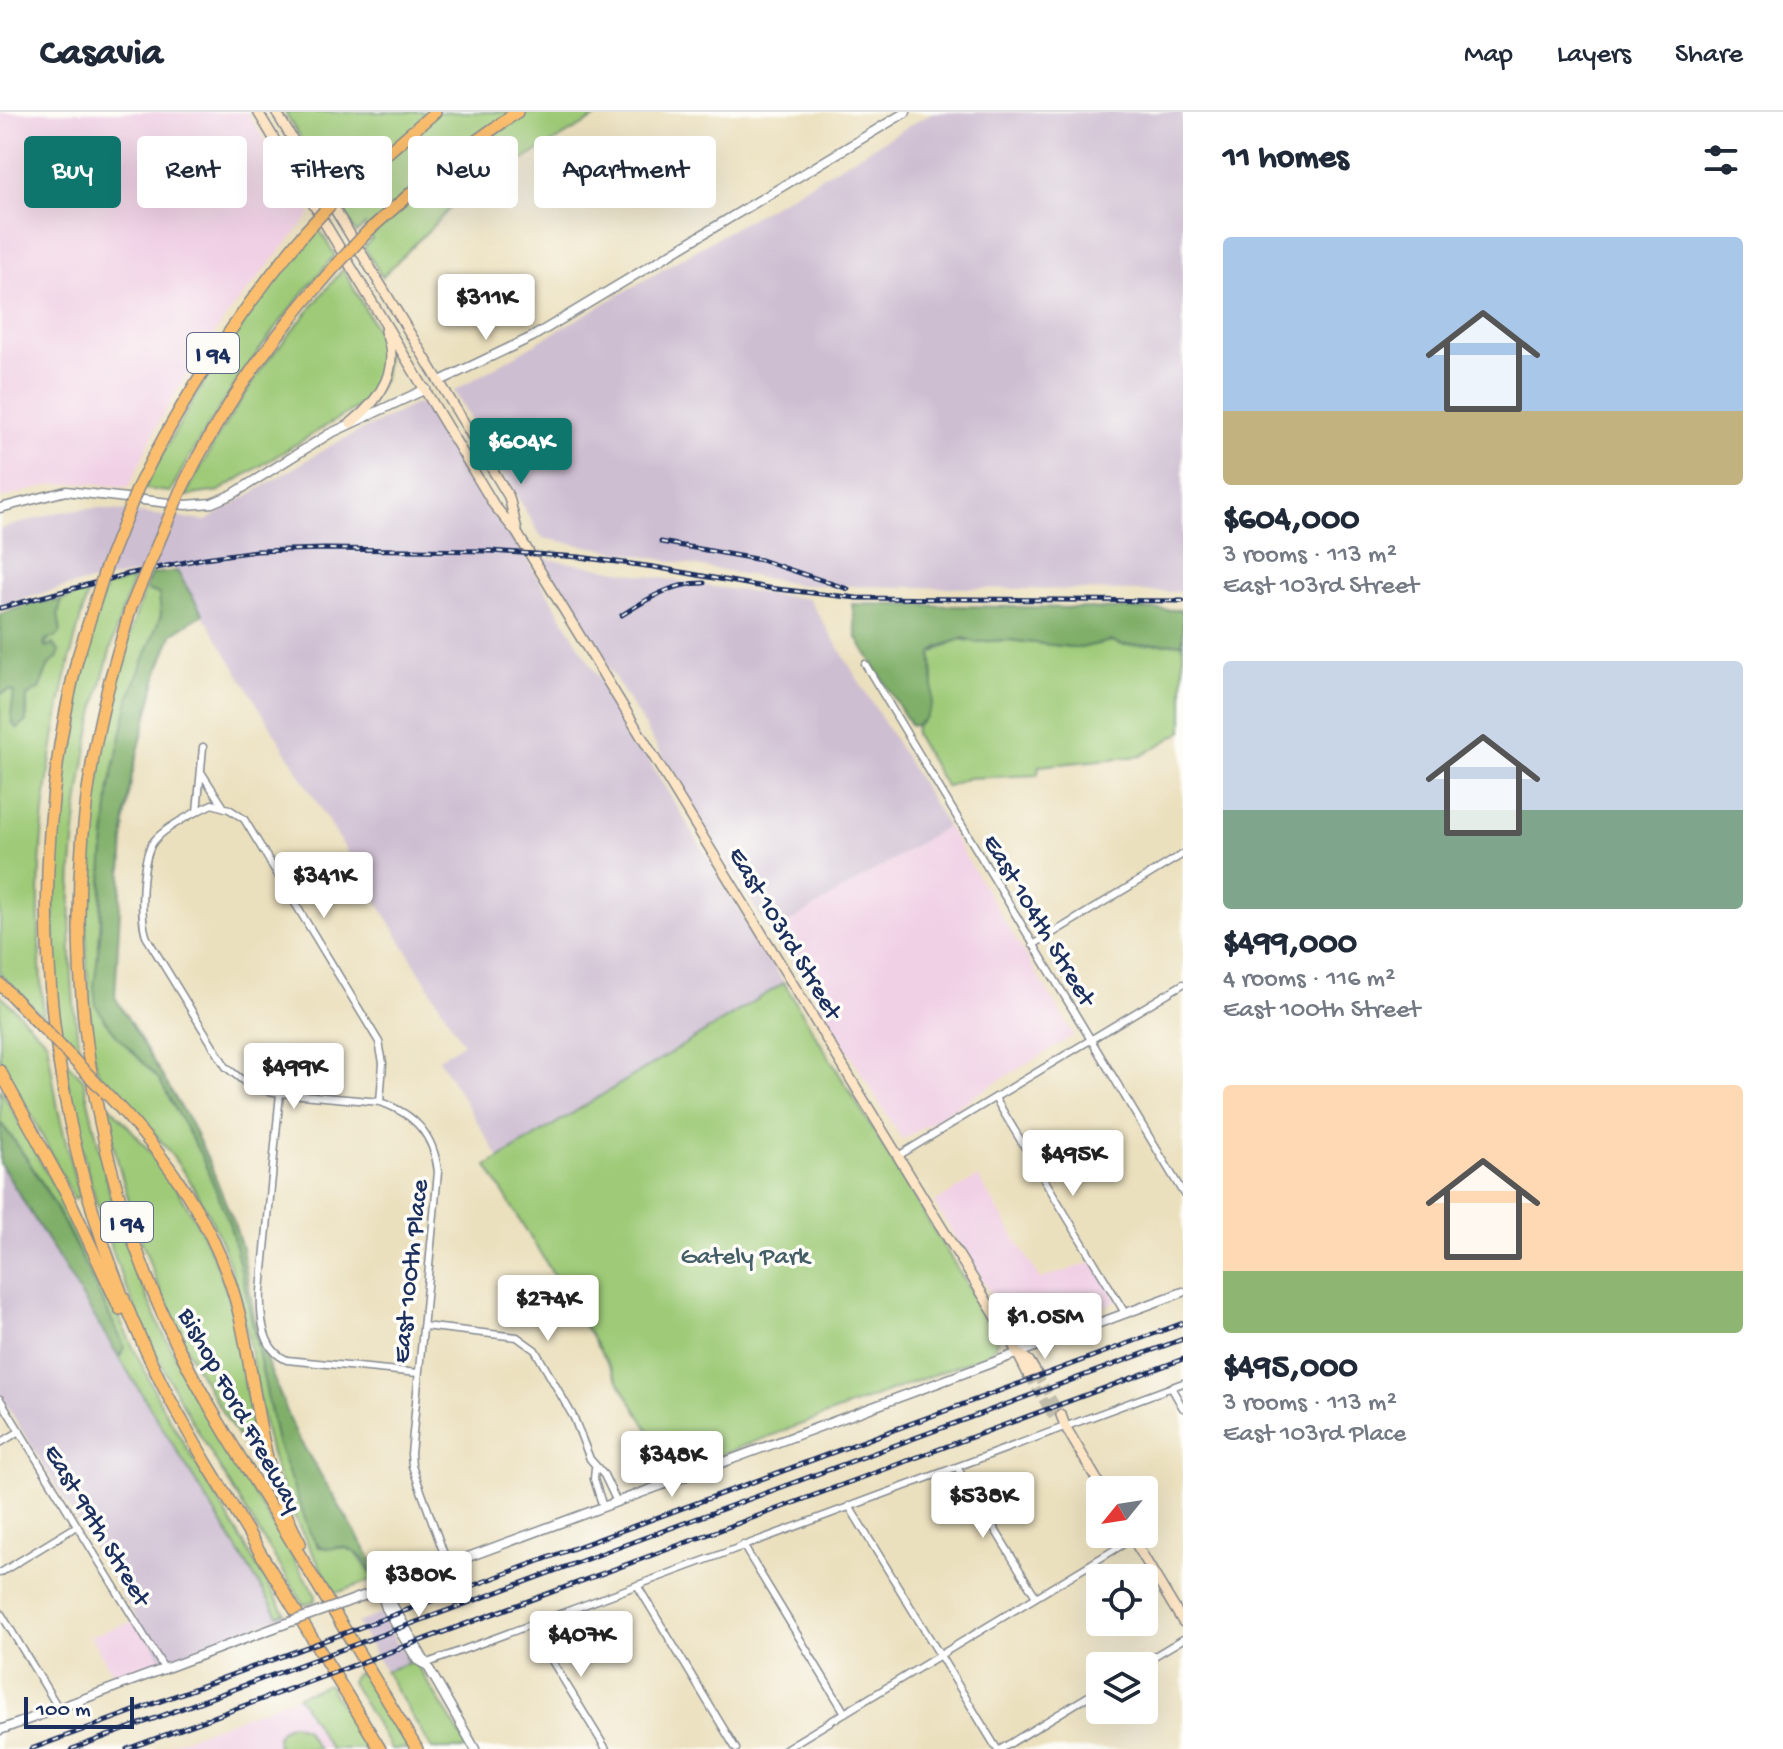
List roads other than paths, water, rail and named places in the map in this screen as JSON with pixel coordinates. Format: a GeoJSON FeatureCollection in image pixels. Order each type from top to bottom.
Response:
{"type":"FeatureCollection","features":[{"type":"Feature","properties":{"kind":"highway","name":"Bishop Ford Freeway"},"geometry":{"type":"LineString","coordinates":[[380,1749],[252,1540],[158,1376],[100,1239],[61,1087],[47,922],[49,859],[57,763],[77,660],[105,570],[138,487],[190,389],[258,289],[344,190],[435,112]]}},
{"type":"Feature","properties":{"kind":"highway","name":"Bishop Ford Freeway"},"geometry":{"type":"LineString","coordinates":[[417,1749],[182,1355],[124,1214],[93,1090],[85,1034],[77,924],[83,815],[97,730],[131,607],[180,492],[231,399],[290,317],[368,231],[445,163],[517,112]]}},
{"type":"Feature","properties":{"kind":"highway"},"geometry":{"type":"LineString","coordinates":[[0,984],[158,1150],[193,1202],[208,1230],[238,1312],[265,1460],[276,1491],[306,1553],[377,1670],[390,1704]]}},
{"type":"Feature","properties":{"kind":"highway"},"geometry":{"type":"LineString","coordinates":[[0,1071],[66,1192],[124,1317],[158,1376]]}},
{"type":"Feature","properties":{"kind":"main road","name":"East 103rd Street"},"geometry":{"type":"LineString","coordinates":[[258,112],[494,505],[517,533],[1018,1353],[1029,1361],[1033,1375]]}},
{"type":"Feature","properties":{"kind":"main road","name":"East 103rd Street"},"geometry":{"type":"LineString","coordinates":[[276,112],[509,497],[517,533]]}},
{"type":"Feature","properties":{"kind":"main road"},"geometry":{"type":"LineString","coordinates":[[351,423],[376,399],[385,387],[389,373],[390,342],[371,298]]}},
{"type":"Feature","properties":{"kind":"main road"},"geometry":{"type":"LineString","coordinates":[[1057,1416],[1095,1476]]}},
{"type":"Feature","properties":{"kind":"main road"},"geometry":{"type":"LineString","coordinates":[[1138,1548],[1183,1622]]}},
{"type":"Feature","properties":{"kind":"street"},"geometry":{"type":"LineString","coordinates":[[0,508],[66,491],[186,505],[212,503],[233,494],[351,423],[532,337],[906,112]]}},
{"type":"Feature","properties":{"kind":"street","name":"East 104th Street"},"geometry":{"type":"LineString","coordinates":[[865,664],[1183,1193]]}},
{"type":"Feature","properties":{"kind":"street"},"geometry":{"type":"LineString","coordinates":[[197,812],[203,747]]}},
{"type":"Feature","properties":{"kind":"street"},"geometry":{"type":"LineString","coordinates":[[201,771],[223,806],[237,813],[249,825],[379,1042],[383,1063],[380,1102]]}},
{"type":"Feature","properties":{"kind":"street","name":"East 100th Place"},"geometry":{"type":"LineString","coordinates":[[223,806],[212,804],[197,812],[161,834],[150,847],[146,862],[144,930],[226,1067],[252,1088],[380,1102],[415,1120],[430,1140],[437,1163],[412,1466],[448,1565]]}},
{"type":"Feature","properties":{"kind":"street"},"geometry":{"type":"LineString","coordinates":[[1033,945],[1183,854]]}},
{"type":"Feature","properties":{"kind":"street"},"geometry":{"type":"LineString","coordinates":[[898,1156],[1183,984]]}},
{"type":"Feature","properties":{"kind":"street"},"geometry":{"type":"LineString","coordinates":[[280,1093],[261,1291],[268,1342],[276,1354],[287,1360],[418,1373]]}},
{"type":"Feature","properties":{"kind":"street"},"geometry":{"type":"LineString","coordinates":[[995,1098],[1125,1313]]}},
{"type":"Feature","properties":{"kind":"street"},"geometry":{"type":"LineString","coordinates":[[0,1730],[1183,1292]]}},
{"type":"Feature","properties":{"kind":"street"},"geometry":{"type":"LineString","coordinates":[[423,1326],[517,1337],[530,1345],[568,1406],[595,1468],[604,1475],[617,1502]]}},
{"type":"Feature","properties":{"kind":"street"},"geometry":{"type":"LineString","coordinates":[[424,1664],[1183,1383]]}},
{"type":"Feature","properties":{"kind":"street"},"geometry":{"type":"LineString","coordinates":[[1171,1387],[1183,1408]]}},
{"type":"Feature","properties":{"kind":"street","name":"East 99th Street"},"geometry":{"type":"LineString","coordinates":[[0,1399],[165,1670]]}},
{"type":"Feature","properties":{"kind":"street"},"geometry":{"type":"LineString","coordinates":[[0,1443],[20,1431]]}},
{"type":"Feature","properties":{"kind":"street"},"geometry":{"type":"LineString","coordinates":[[957,1467],[1036,1597]]}},
{"type":"Feature","properties":{"kind":"street"},"geometry":{"type":"LineString","coordinates":[[595,1468],[594,1479],[603,1507]]}},
{"type":"Feature","properties":{"kind":"street"},"geometry":{"type":"LineString","coordinates":[[849,1506],[999,1749],[1086,1697]]}},
{"type":"Feature","properties":{"kind":"street"},"geometry":{"type":"LineString","coordinates":[[0,1573],[77,1526]]}},
{"type":"Feature","properties":{"kind":"street"},"geometry":{"type":"LineString","coordinates":[[743,1545],[845,1713]]}},
{"type":"Feature","properties":{"kind":"street"},"geometry":{"type":"LineString","coordinates":[[785,1749],[1112,1548]]}},
{"type":"Feature","properties":{"kind":"street"},"geometry":{"type":"LineString","coordinates":[[637,1585],[736,1749]]}},
{"type":"Feature","properties":{"kind":"street"},"geometry":{"type":"LineString","coordinates":[[380,1590],[400,1617],[475,1749]]}},
{"type":"Feature","properties":{"kind":"street"},"geometry":{"type":"LineString","coordinates":[[0,1612],[59,1709]]}},
{"type":"Feature","properties":{"kind":"street"},"geometry":{"type":"LineString","coordinates":[[530,1625],[606,1749]]}},
{"type":"Feature","properties":{"kind":"street"},"geometry":{"type":"LineString","coordinates":[[1158,1654],[1183,1639]]}},
{"type":"Feature","properties":{"kind":"tunnel"},"geometry":{"type":"LineString","coordinates":[[1037,1374],[1061,1415]]}},
{"type":"Feature","properties":{"kind":"tunnel"},"geometry":{"type":"LineString","coordinates":[[1029,1376],[1053,1417]]}},
{"type":"Feature","properties":{"kind":"railway"},"geometry":{"type":"LineString","coordinates":[[661,542],[761,560],[848,589]]}},
{"type":"Feature","properties":{"kind":"railway"},"geometry":{"type":"LineString","coordinates":[[0,608],[128,574],[205,558],[256,551],[325,549],[490,551],[579,557],[768,588],[857,598],[1183,601]]}},
{"type":"Feature","properties":{"kind":"railway"},"geometry":{"type":"LineString","coordinates":[[622,615],[671,589],[704,583]]}},
{"type":"Feature","properties":{"kind":"railway"},"geometry":{"type":"LineString","coordinates":[[31,1749],[1183,1323]]}},
{"type":"Feature","properties":{"kind":"railway"},"geometry":{"type":"LineString","coordinates":[[72,1749],[1183,1339]]}},
{"type":"Feature","properties":{"kind":"railway"},"geometry":{"type":"LineString","coordinates":[[127,1749],[1183,1359]]}},
{"type":"Feature","properties":{"kind":"park label","name":"Gately Park"},"geometry":{"type":"Point","coordinates":[745,1254]}}]}
